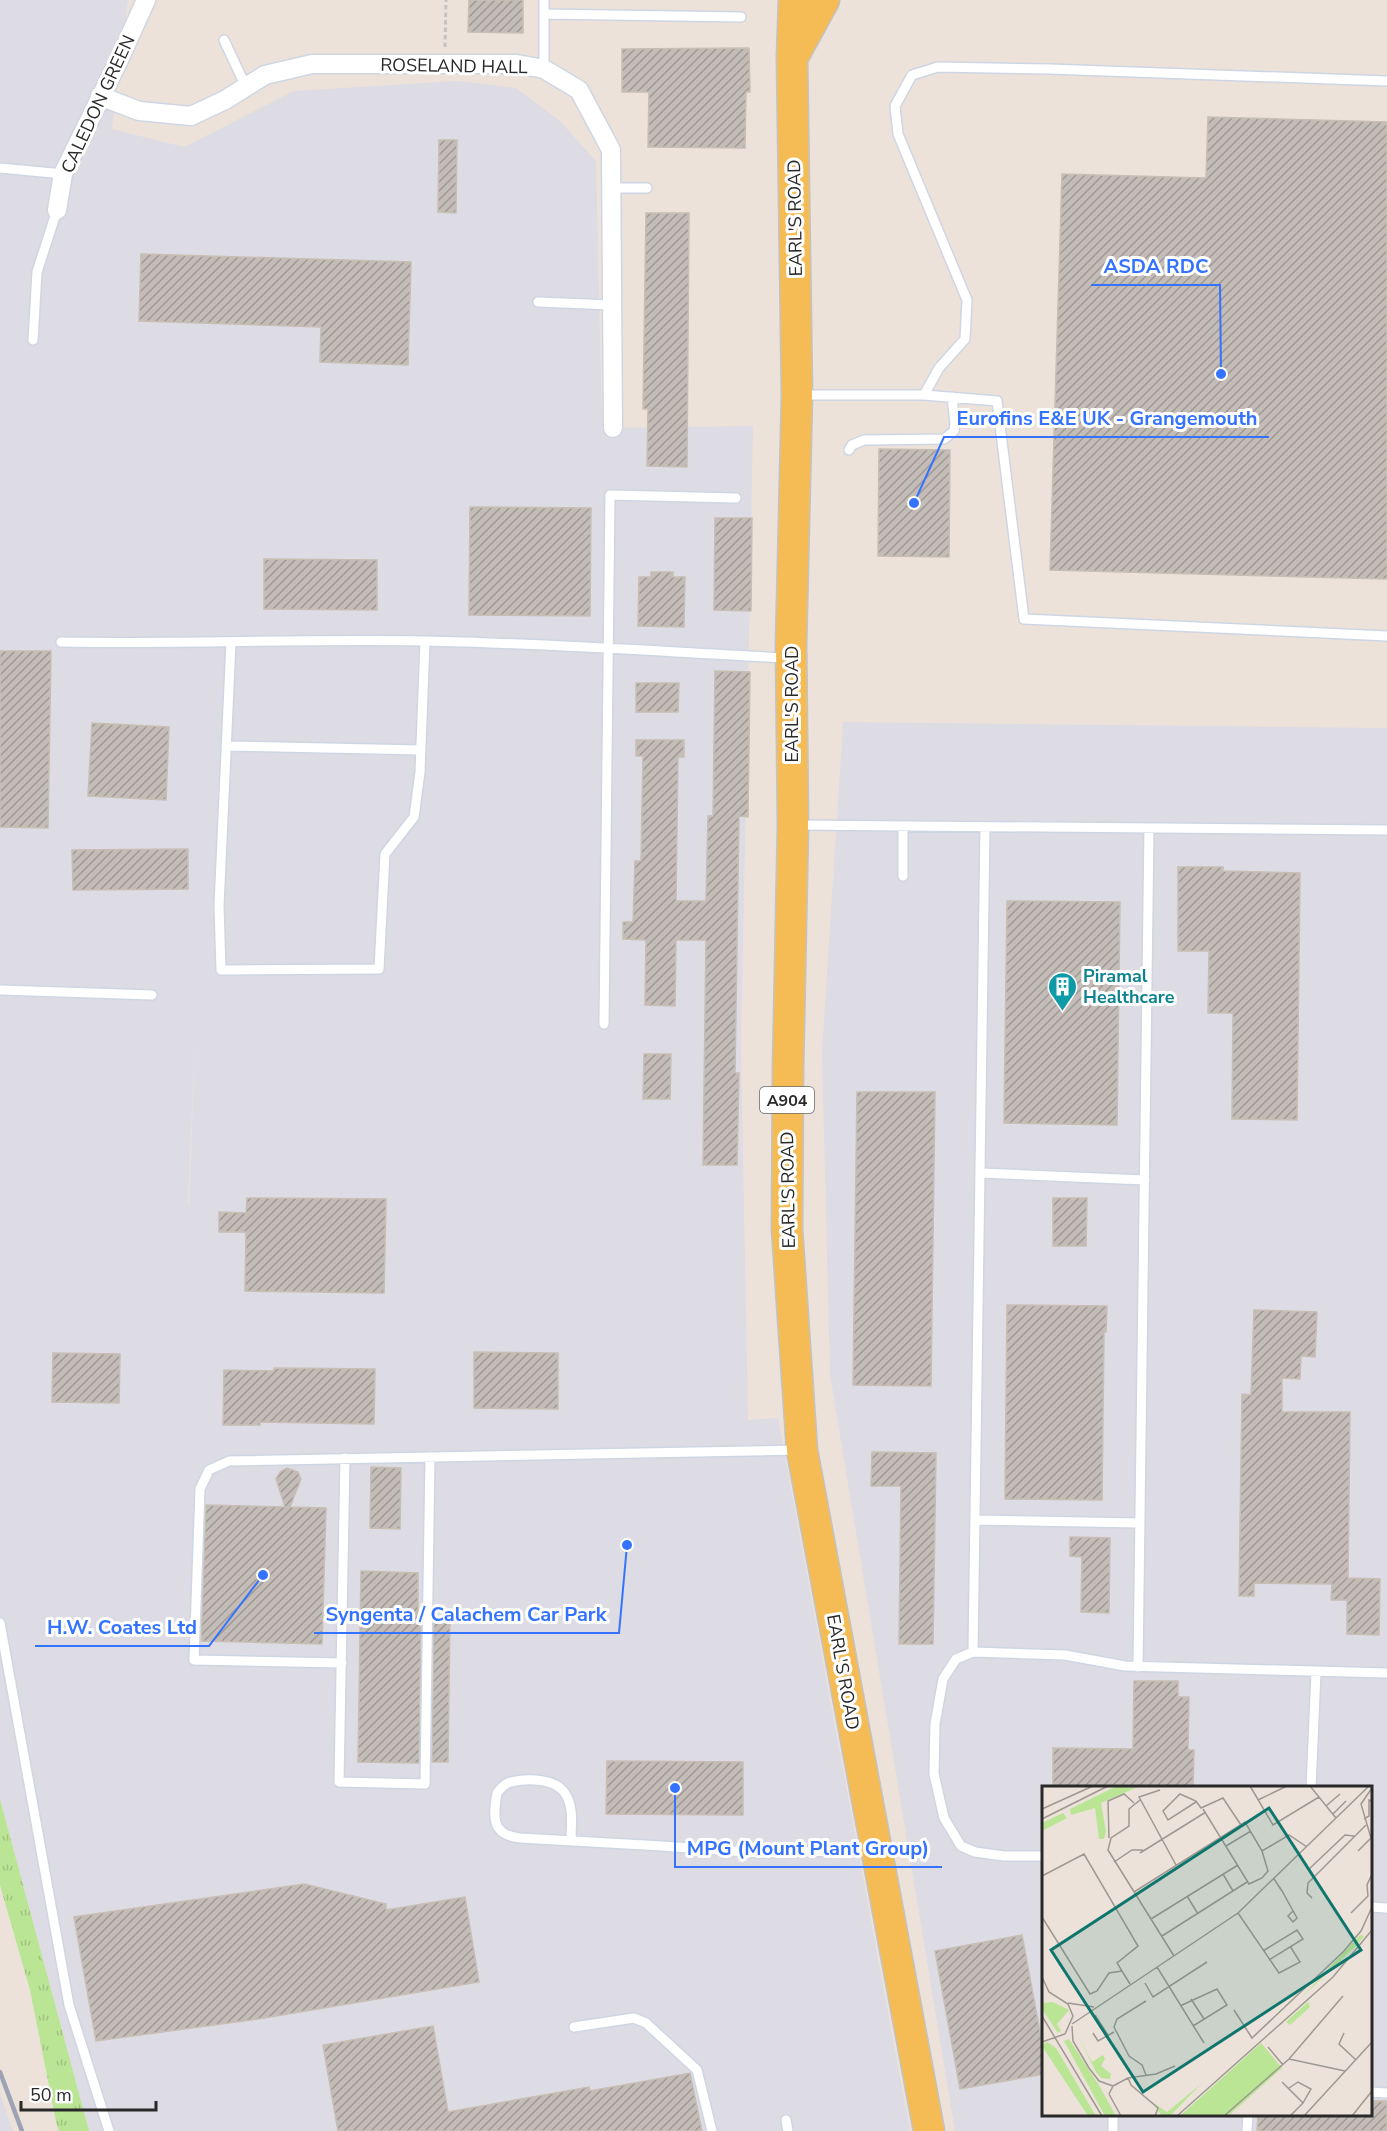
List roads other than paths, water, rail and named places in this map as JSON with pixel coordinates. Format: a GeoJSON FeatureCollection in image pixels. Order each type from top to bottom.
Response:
{"type":"FeatureCollection","features":[{"type":"Feature","properties":{"kind":"main road","name":"EARL'S ROAD"},"geometry":{"type":"LineString","coordinates":[[794,0],[792,57],[797,395],[791,658],[793,825],[786,1229],[802,1450],[929,2131]]}},
{"type":"Feature","properties":{"kind":"main road"},"geometry":{"type":"LineString","coordinates":[[792,57],[824,0]]}},
{"type":"Feature","properties":{"kind":"street","name":"CALEDON GREEN"},"geometry":{"type":"LineString","coordinates":[[57,210],[63,174],[146,0]]}},
{"type":"Feature","properties":{"kind":"street","name":"ROSELAND HALL"},"geometry":{"type":"LineString","coordinates":[[100,96],[139,111],[191,116],[266,75],[312,64],[517,64],[544,69],[579,90],[611,150],[613,428]]}},
{"type":"Feature","properties":{"kind":"lane"},"geometry":{"type":"LineString","coordinates":[[544,0],[544,69]]}},
{"type":"Feature","properties":{"kind":"lane"},"geometry":{"type":"LineString","coordinates":[[544,14],[741,17]]}},
{"type":"Feature","properties":{"kind":"lane"},"geometry":{"type":"LineString","coordinates":[[224,40],[246,87]]}},
{"type":"Feature","properties":{"kind":"lane"},"geometry":{"type":"LineString","coordinates":[[924,395],[939,368],[965,339],[967,300],[898,134],[895,106],[912,75],[938,67],[1387,81]]}},
{"type":"Feature","properties":{"kind":"lane"},"geometry":{"type":"LineString","coordinates":[[0,168],[63,174]]}},
{"type":"Feature","properties":{"kind":"lane"},"geometry":{"type":"LineString","coordinates":[[612,188],[647,188]]}},
{"type":"Feature","properties":{"kind":"lane"},"geometry":{"type":"LineString","coordinates":[[33,340],[38,272],[57,210]]}},
{"type":"Feature","properties":{"kind":"lane"},"geometry":{"type":"LineString","coordinates":[[538,302],[612,306]]}},
{"type":"Feature","properties":{"kind":"lane"},"geometry":{"type":"LineString","coordinates":[[797,395],[924,395],[997,401],[1024,619],[1387,636]]}},
{"type":"Feature","properties":{"kind":"lane"},"geometry":{"type":"LineString","coordinates":[[849,450],[852,445],[864,440],[944,440],[954,431],[952,397]]}},
{"type":"Feature","properties":{"kind":"lane"},"geometry":{"type":"LineString","coordinates":[[604,1024],[610,495],[736,498]]}},
{"type":"Feature","properties":{"kind":"lane"},"geometry":{"type":"LineString","coordinates":[[61,642],[165,644],[425,641],[791,658]]}},
{"type":"Feature","properties":{"kind":"lane"},"geometry":{"type":"LineString","coordinates":[[231,642],[219,906],[221,970],[379,969],[385,854],[414,817],[421,750],[425,641]]}},
{"type":"Feature","properties":{"kind":"lane"},"geometry":{"type":"LineString","coordinates":[[226,746],[421,750]]}},
{"type":"Feature","properties":{"kind":"lane"},"geometry":{"type":"LineString","coordinates":[[793,825],[1387,830]]}},
{"type":"Feature","properties":{"kind":"lane"},"geometry":{"type":"LineString","coordinates":[[903,826],[903,876]]}},
{"type":"Feature","properties":{"kind":"lane"},"geometry":{"type":"LineString","coordinates":[[973,1653],[985,826]]}},
{"type":"Feature","properties":{"kind":"lane"},"geometry":{"type":"LineString","coordinates":[[1138,1667],[1149,828]]}},
{"type":"Feature","properties":{"kind":"lane"},"geometry":{"type":"LineString","coordinates":[[0,990],[152,995]]}},
{"type":"Feature","properties":{"kind":"lane"},"geometry":{"type":"LineString","coordinates":[[980,1173],[1144,1180]]}},
{"type":"Feature","properties":{"kind":"lane"},"geometry":{"type":"LineString","coordinates":[[342,1663],[194,1660],[200,1489],[209,1470],[229,1461],[802,1450]]}},
{"type":"Feature","properties":{"kind":"lane"},"geometry":{"type":"LineString","coordinates":[[345,1458],[339,1782],[425,1784],[430,1457]]}},
{"type":"Feature","properties":{"kind":"lane"},"geometry":{"type":"LineString","coordinates":[[975,1520],[1140,1523]]}},
{"type":"Feature","properties":{"kind":"lane"},"geometry":{"type":"LineString","coordinates":[[0,1623],[69,2005],[109,2131]]}},
{"type":"Feature","properties":{"kind":"lane"},"geometry":{"type":"LineString","coordinates":[[1042,1856],[1004,1856],[968,1849],[961,1846],[944,1818],[934,1774],[935,1724],[943,1679],[956,1659],[973,1653],[1065,1655],[1138,1667],[1387,1674]]}},
{"type":"Feature","properties":{"kind":"lane"},"geometry":{"type":"LineString","coordinates":[[1311,1786],[1316,1671]]}},
{"type":"Feature","properties":{"kind":"lane"},"geometry":{"type":"LineString","coordinates":[[571,1840],[571,1806],[560,1787],[548,1781],[509,1782],[496,1793],[494,1810],[496,1823],[507,1837],[760,1854],[875,1850]]}},
{"type":"Feature","properties":{"kind":"lane"},"geometry":{"type":"LineString","coordinates":[[1372,1907],[1387,1908]]}},
{"type":"Feature","properties":{"kind":"lane"},"geometry":{"type":"LineString","coordinates":[[574,2027],[634,2018],[646,2023],[697,2070],[712,2131]]}},
{"type":"Feature","properties":{"kind":"lane"},"geometry":{"type":"LineString","coordinates":[[1372,2092],[1387,2093]]}},
{"type":"Feature","properties":{"kind":"lane"},"geometry":{"type":"LineString","coordinates":[[1247,2131],[1248,2116]]}},
{"type":"Feature","properties":{"kind":"lane"},"geometry":{"type":"LineString","coordinates":[[786,2121],[788,2131]]}},
{"type":"Feature","properties":{"kind":"railway"},"geometry":{"type":"LineString","coordinates":[[0,2072],[22,2131]]}},
{"type":"Feature","properties":{"kind":"place","name":"ASDA RDC"},"geometry":{"type":"Point","coordinates":[1221,374]}},
{"type":"Feature","properties":{"kind":"place","name":"Eurofins E&E UK - Grangemouth"},"geometry":{"type":"Point","coordinates":[914,503]}},
{"type":"Feature","properties":{"kind":"place","name":"Piramal Healthcare"},"geometry":{"type":"Point","coordinates":[1062,1012]}},
{"type":"Feature","properties":{"kind":"place","name":"Syngenta / Calachem Car Park"},"geometry":{"type":"Point","coordinates":[627,1545]}},
{"type":"Feature","properties":{"kind":"place","name":"H.W. Coates Ltd"},"geometry":{"type":"Point","coordinates":[263,1575]}},
{"type":"Feature","properties":{"kind":"place","name":"MPG (Mount Plant Group)"},"geometry":{"type":"Point","coordinates":[675,1788]}}]}
